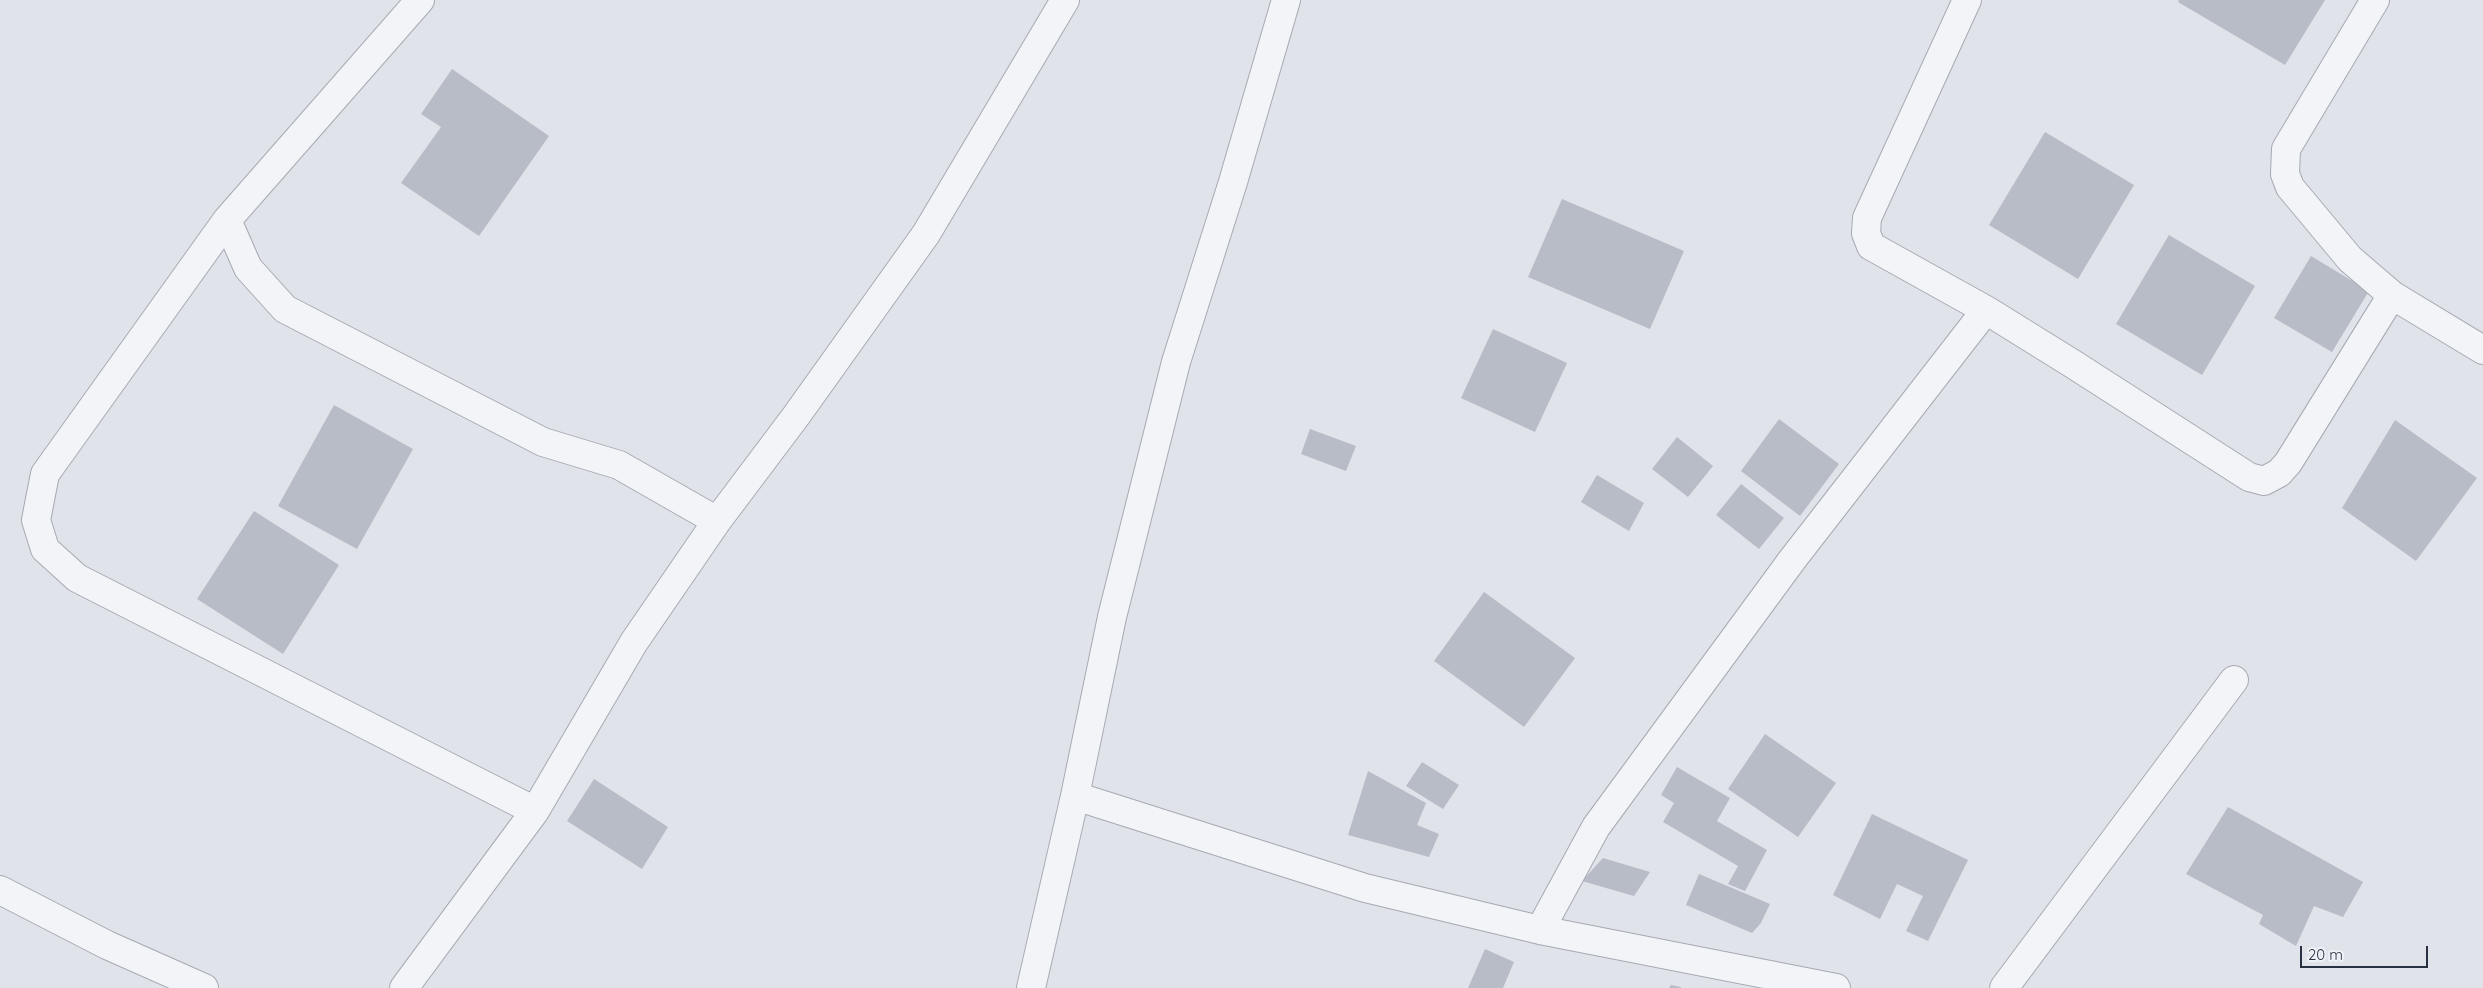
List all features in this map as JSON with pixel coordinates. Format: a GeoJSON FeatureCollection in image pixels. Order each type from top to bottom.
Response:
{"type":"FeatureCollection","features":[{"type":"Feature","properties":{"kind":"street"},"geometry":{"type":"LineString","coordinates":[[420,0],[227,220],[45,474],[36,520],[46,549],[77,578],[535,811]]}},
{"type":"Feature","properties":{"kind":"street"},"geometry":{"type":"LineString","coordinates":[[404,988],[535,811],[634,642],[717,521],[796,416],[926,234],[1065,0]]}},
{"type":"Feature","properties":{"kind":"street"},"geometry":{"type":"LineString","coordinates":[[1032,988],[1075,796],[1112,617],[1176,362],[1233,182],[1286,0]]}},
{"type":"Feature","properties":{"kind":"street"},"geometry":{"type":"LineString","coordinates":[[1968,0],[1866,218],[1866,233],[1871,246],[1986,310],[2249,477],[2264,480],[2279,473],[2288,463],[2392,295]]}},
{"type":"Feature","properties":{"kind":"street"},"geometry":{"type":"LineString","coordinates":[[2375,0],[2286,150],[2285,174],[2290,188],[2350,259],[2392,295],[2483,350]]}},
{"type":"Feature","properties":{"kind":"street"},"geometry":{"type":"LineString","coordinates":[[227,220],[248,268],[285,309],[543,442],[619,465],[717,521]]}},
{"type":"Feature","properties":{"kind":"street"},"geometry":{"type":"LineString","coordinates":[[1540,930],[1596,826],[1792,560],[1986,310]]}},
{"type":"Feature","properties":{"kind":"street"},"geometry":{"type":"LineString","coordinates":[[2004,988],[2234,680]]}},
{"type":"Feature","properties":{"kind":"street"},"geometry":{"type":"LineString","coordinates":[[1075,796],[1365,888],[1540,930],[1836,988]]}},
{"type":"Feature","properties":{"kind":"street"},"geometry":{"type":"LineString","coordinates":[[0,890],[106,945],[204,988]]}},
{"type":"Feature","properties":{"kind":"building"},"geometry":{"type":"Polygon","coordinates":[[[2179,0],[2325,0],[2285,65],[2178,2],[2179,0]]]}},
{"type":"Feature","properties":{"kind":"building"},"geometry":{"type":"Polygon","coordinates":[[[452,69],[549,136],[479,236],[401,183],[441,127],[421,114],[452,69]]]}},
{"type":"Feature","properties":{"kind":"building"},"geometry":{"type":"Polygon","coordinates":[[[2045,132],[2134,185],[2078,279],[1989,225],[2045,132]]]}},
{"type":"Feature","properties":{"kind":"building"},"geometry":{"type":"Polygon","coordinates":[[[1562,199],[1684,251],[1650,329],[1528,277],[1562,199]]]}},
{"type":"Feature","properties":{"kind":"building"},"geometry":{"type":"Polygon","coordinates":[[[2169,235],[2255,286],[2202,375],[2116,324],[2169,235]]]}},
{"type":"Feature","properties":{"kind":"building"},"geometry":{"type":"Polygon","coordinates":[[[2311,256],[2369,291],[2332,352],[2274,318],[2311,256]]]}},
{"type":"Feature","properties":{"kind":"building"},"geometry":{"type":"Polygon","coordinates":[[[1493,329],[1567,363],[1535,432],[1461,398],[1493,329]]]}},
{"type":"Feature","properties":{"kind":"building"},"geometry":{"type":"Polygon","coordinates":[[[334,405],[413,449],[357,549],[278,506],[334,405]]]}},
{"type":"Feature","properties":{"kind":"building"},"geometry":{"type":"Polygon","coordinates":[[[1779,419],[1839,464],[1800,516],[1741,471],[1779,419]]]}},
{"type":"Feature","properties":{"kind":"building"},"geometry":{"type":"Polygon","coordinates":[[[2395,420],[2477,478],[2416,561],[2342,508],[2395,420]]]}},
{"type":"Feature","properties":{"kind":"building"},"geometry":{"type":"Polygon","coordinates":[[[1310,429],[1356,446],[1346,471],[1301,454],[1310,429]]]}},
{"type":"Feature","properties":{"kind":"building"},"geometry":{"type":"Polygon","coordinates":[[[1677,437],[1713,466],[1688,497],[1652,469],[1677,437]]]}},
{"type":"Feature","properties":{"kind":"building"},"geometry":{"type":"Polygon","coordinates":[[[1597,475],[1644,503],[1629,531],[1581,502],[1597,475]]]}},
{"type":"Feature","properties":{"kind":"building"},"geometry":{"type":"Polygon","coordinates":[[[1741,484],[1784,518],[1759,549],[1716,515],[1741,484]]]}},
{"type":"Feature","properties":{"kind":"building"},"geometry":{"type":"Polygon","coordinates":[[[254,511],[339,565],[283,654],[197,599],[254,511]]]}},
{"type":"Feature","properties":{"kind":"building"},"geometry":{"type":"Polygon","coordinates":[[[1484,592],[1575,658],[1524,727],[1434,661],[1484,592]]]}},
{"type":"Feature","properties":{"kind":"building"},"geometry":{"type":"Polygon","coordinates":[[[1765,734],[1836,783],[1798,837],[1728,789],[1765,734]]]}},
{"type":"Feature","properties":{"kind":"building"},"geometry":{"type":"Polygon","coordinates":[[[1422,762],[1459,785],[1443,809],[1406,786],[1422,762]]]}},
{"type":"Feature","properties":{"kind":"building"},"geometry":{"type":"Polygon","coordinates":[[[1677,767],[1730,798],[1717,821],[1767,850],[1745,891],[1728,884],[1738,866],[1663,822],[1674,803],[1661,795],[1677,767]]]}},
{"type":"Feature","properties":{"kind":"building"},"geometry":{"type":"Polygon","coordinates":[[[1368,771],[1426,803],[1417,825],[1439,834],[1429,857],[1348,835],[1368,771]]]}},
{"type":"Feature","properties":{"kind":"building"},"geometry":{"type":"Polygon","coordinates":[[[594,779],[668,827],[642,869],[567,821],[594,779]]]}},
{"type":"Feature","properties":{"kind":"building"},"geometry":{"type":"Polygon","coordinates":[[[2228,807],[2363,882],[2343,917],[2314,906],[2296,946],[2259,924],[2263,915],[2186,874],[2228,807]]]}},
{"type":"Feature","properties":{"kind":"building"},"geometry":{"type":"Polygon","coordinates":[[[1872,814],[1968,860],[1928,941],[1906,931],[1923,896],[1897,884],[1880,919],[1833,895],[1872,814]]]}},
{"type":"Feature","properties":{"kind":"building"},"geometry":{"type":"Polygon","coordinates":[[[1603,858],[1650,872],[1634,896],[1582,881],[1603,858]]]}},
{"type":"Feature","properties":{"kind":"building"},"geometry":{"type":"Polygon","coordinates":[[[1699,874],[1770,904],[1761,923],[1752,933],[1686,905],[1699,874]]]}},
{"type":"Feature","properties":{"kind":"building"},"geometry":{"type":"Polygon","coordinates":[[[1485,949],[1514,962],[1503,988],[1468,988],[1485,949]]]}},
{"type":"Feature","properties":{"kind":"building"},"geometry":{"type":"Polygon","coordinates":[[[1671,985],[1681,987],[1681,988],[1669,988],[1671,985]]]}}]}
